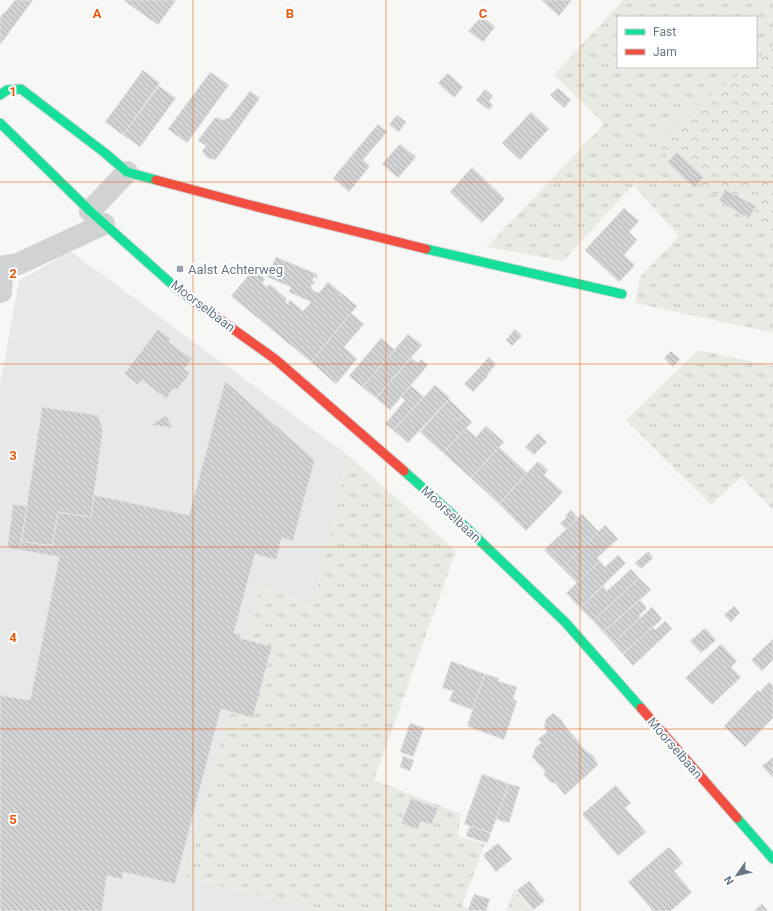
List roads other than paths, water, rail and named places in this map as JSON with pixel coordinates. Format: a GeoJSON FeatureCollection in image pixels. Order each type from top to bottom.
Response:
{"type":"FeatureCollection","features":[{"type":"Feature","properties":{"kind":"main road"},"geometry":{"type":"LineString","coordinates":[[0,95],[7,90],[21,89],[105,153],[127,172],[250,205],[418,247],[622,294]]}},
{"type":"Feature","properties":{"kind":"main road","name":"Moorselbaan"},"geometry":{"type":"LineString","coordinates":[[0,123],[97,217],[175,287],[274,359],[384,453],[453,515],[565,622],[773,859]]}},
{"type":"Feature","properties":{"kind":"street"},"geometry":{"type":"LineString","coordinates":[[1,292],[2,276],[0,268],[18,264],[97,217],[127,172]]}},
{"type":"Feature","properties":{"kind":"place","name":"Aalst Achterweg"},"geometry":{"type":"Point","coordinates":[180,269]}}]}
